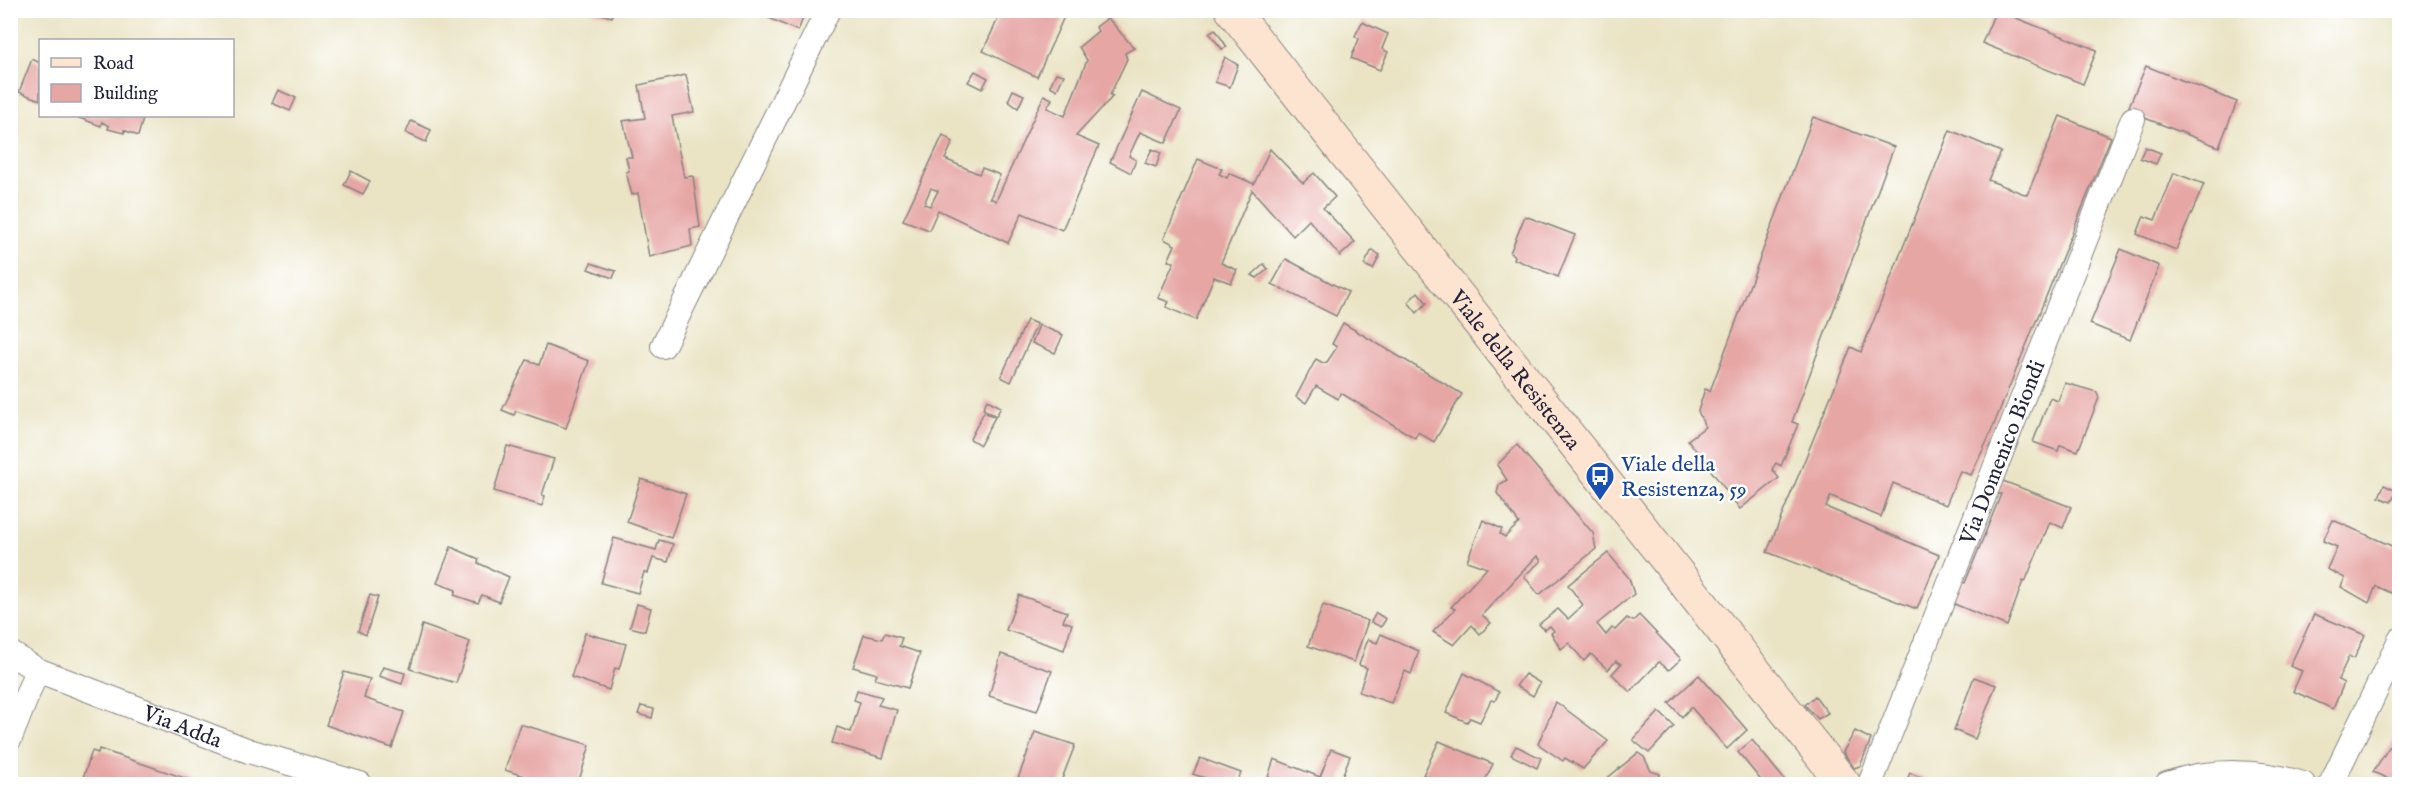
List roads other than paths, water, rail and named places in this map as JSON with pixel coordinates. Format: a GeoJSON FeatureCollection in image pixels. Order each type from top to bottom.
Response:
{"type":"FeatureCollection","features":[{"type":"Feature","properties":{"kind":"main road","name":"Viale della Resistenza"},"geometry":{"type":"LineString","coordinates":[[1232,10],[1844,784]]}},
{"type":"Feature","properties":{"kind":"street"},"geometry":{"type":"LineString","coordinates":[[663,346],[828,10]]}},
{"type":"Feature","properties":{"kind":"street","name":"Via Domenico Biondi"},"geometry":{"type":"LineString","coordinates":[[1870,784],[2133,119]]}},
{"type":"Feature","properties":{"kind":"street"},"geometry":{"type":"LineString","coordinates":[[2331,784],[2400,640]]}},
{"type":"Feature","properties":{"kind":"street","name":"Via Adda"},"geometry":{"type":"LineString","coordinates":[[10,653],[37,670],[249,751],[360,784]]}},
{"type":"Feature","properties":{"kind":"street"},"geometry":{"type":"LineString","coordinates":[[10,738],[37,670]]}},
{"type":"Feature","properties":{"kind":"street"},"geometry":{"type":"LineString","coordinates":[[2167,784],[2236,772],[2281,777],[2303,784]]}},
{"type":"Feature","properties":{"kind":"place","name":"Viale della Resistenza, 59"},"geometry":{"type":"Point","coordinates":[1600,502]}}]}
